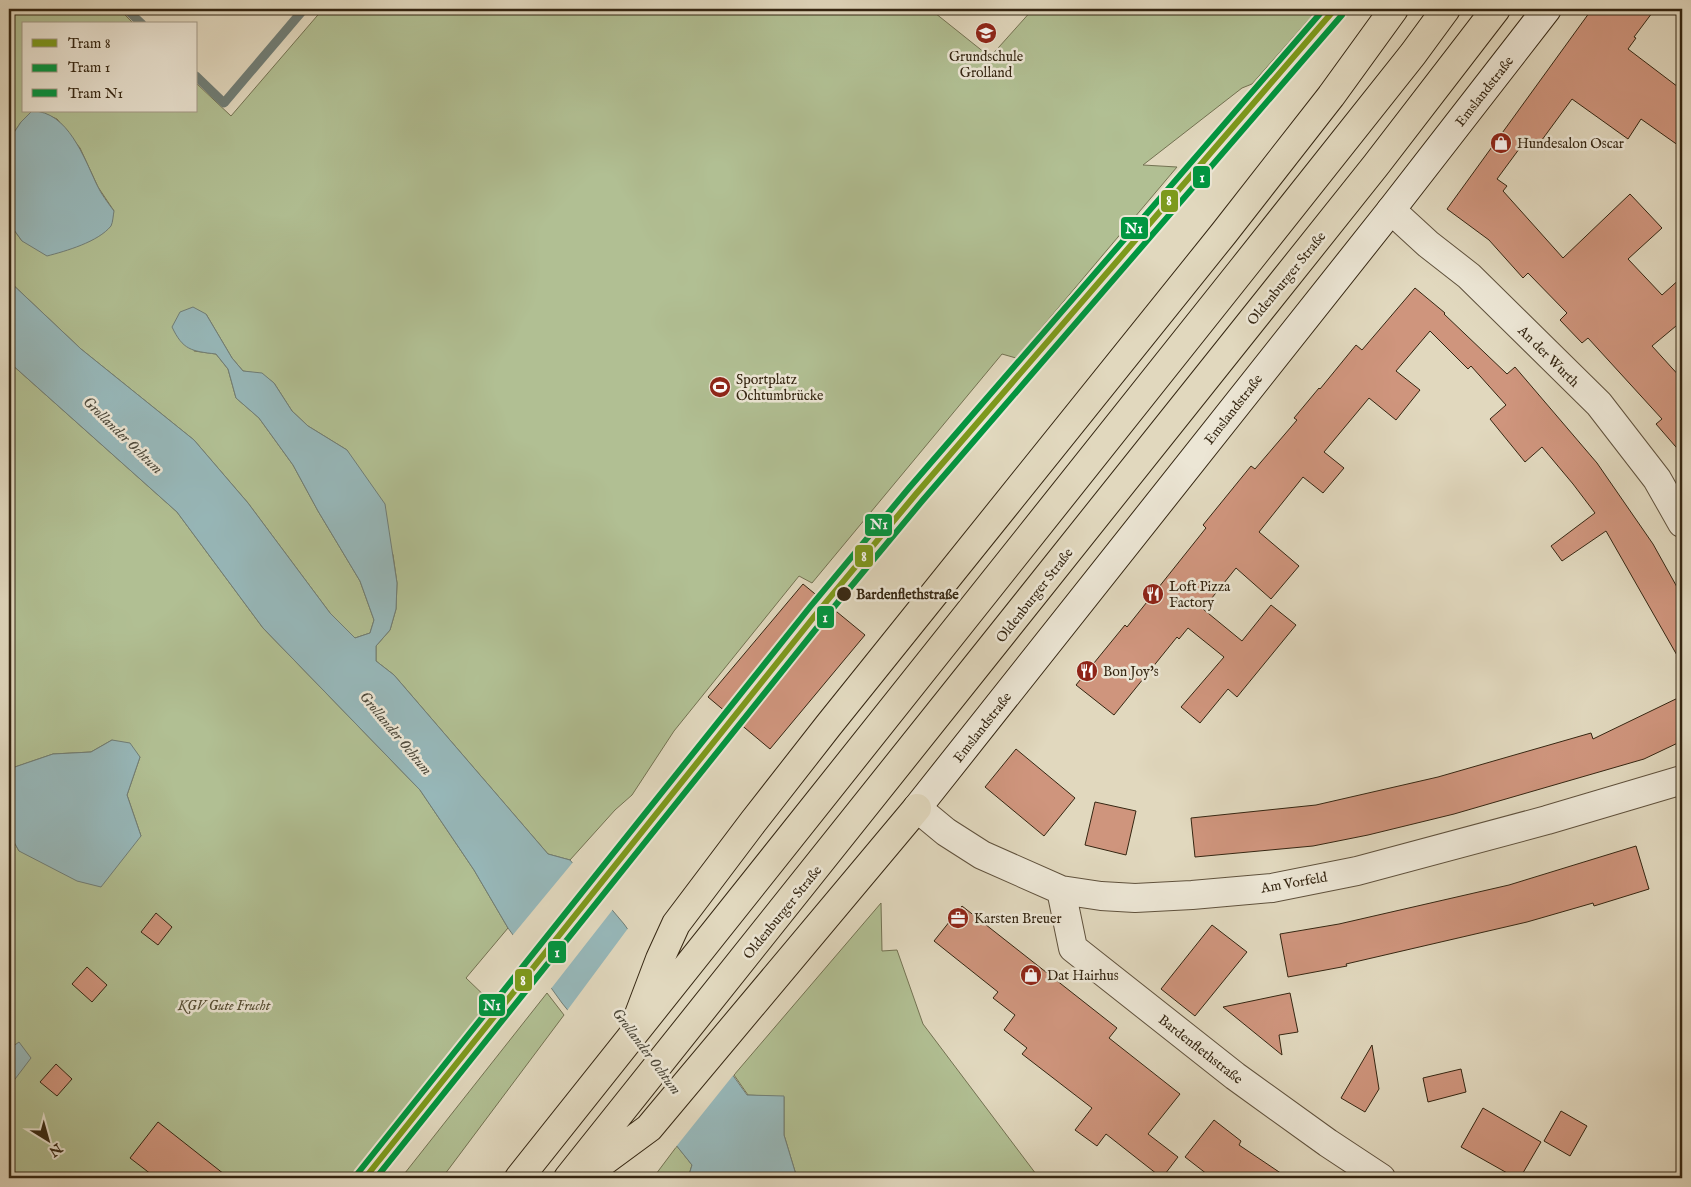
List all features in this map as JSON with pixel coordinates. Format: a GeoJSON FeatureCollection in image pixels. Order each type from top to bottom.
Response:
{"type":"FeatureCollection","features":[{"type":"Feature","properties":{"kind":"highway"},"geometry":{"type":"LineString","coordinates":[[628,1042],[660,959],[676,924],[753,822],[1224,233],[1331,96],[1394,9]]}},
{"type":"Feature","properties":{"kind":"highway"},"geometry":{"type":"LineString","coordinates":[[519,1178],[1413,54],[1446,9]]}},
{"type":"Feature","properties":{"kind":"highway","name":"Oldenburger Straße"},"geometry":{"type":"LineString","coordinates":[[568,1178],[1376,166],[1496,9]]}},
{"type":"Feature","properties":{"kind":"highway"},"geometry":{"type":"LineString","coordinates":[[582,1178],[649,1128],[917,808]]}},
{"type":"Feature","properties":{"kind":"street","name":"Emslandstraße"},"geometry":{"type":"LineString","coordinates":[[917,808],[1391,210],[1546,9]]}},
{"type":"Feature","properties":{"kind":"street","name":"An der Wurth"},"geometry":{"type":"LineString","coordinates":[[1391,210],[1428,244],[1469,276],[1599,404],[1657,479],[1682,523]]}},
{"type":"Feature","properties":{"kind":"street","name":"Am Vorfeld"},"geometry":{"type":"LineString","coordinates":[[917,808],[946,832],[982,855],[1061,890],[1101,896],[1135,898],[1272,888],[1357,871],[1547,820],[1682,780]]}},
{"type":"Feature","properties":{"kind":"street","name":"Bardenflethstraße"},"geometry":{"type":"LineString","coordinates":[[1061,890],[1073,948],[1235,1076],[1328,1143],[1381,1178]]}},
{"type":"Feature","properties":{"kind":"green space"},"geometry":{"type":"Polygon","coordinates":[[[9,9],[119,9],[132,22],[22,22],[22,112],[31,112],[21,122],[9,140],[9,9]]]}},
{"type":"Feature","properties":{"kind":"green space","name":"Sportplatz Ochtumbrücke"},"geometry":{"type":"Polygon","coordinates":[[[323,9],[930,9],[990,57],[1033,9],[1318,9],[1252,84],[1242,88],[1143,165],[1177,167],[1016,358],[1002,354],[812,583],[799,576],[674,731],[632,795],[615,810],[570,860],[548,854],[394,675],[376,661],[376,646],[390,630],[396,609],[397,583],[393,555],[347,450],[308,426],[292,411],[274,383],[262,374],[243,371],[232,358],[206,314],[194,351],[216,354],[228,369],[236,398],[259,418],[293,465],[360,581],[374,620],[370,633],[355,638],[330,613],[248,503],[194,440],[81,349],[9,281],[9,223],[22,241],[114,211],[98,187],[80,148],[57,119],[41,112],[198,112],[198,85],[231,116],[323,9]]]}},
{"type":"Feature","properties":{"kind":"green space","name":"KGV Gute Frucht"},"geometry":{"type":"Polygon","coordinates":[[[9,362],[177,512],[263,628],[420,790],[474,870],[508,928],[466,978],[492,1003],[353,1178],[9,1178],[9,833],[19,851],[141,836],[127,795],[140,757],[112,740],[91,752],[53,754],[9,769],[9,362]]]}},
{"type":"Feature","properties":{"kind":"green space"},"geometry":{"type":"Polygon","coordinates":[[[881,903],[882,951],[897,950],[923,1024],[1039,1178],[797,1178],[784,1135],[784,1097],[748,1095],[734,1075],[881,903]]]}},
{"type":"Feature","properties":{"kind":"green space"},"geometry":{"type":"Polygon","coordinates":[[[547,993],[564,1015],[442,1178],[401,1178],[547,993]]]}},
{"type":"Feature","properties":{"kind":"green space"},"geometry":{"type":"Polygon","coordinates":[[[677,1146],[692,1165],[688,1178],[653,1178],[677,1146]]]}},
{"type":"Feature","properties":{"kind":"water"},"geometry":{"type":"Polygon","coordinates":[[[31,112],[38,112],[56,119],[65,127],[80,150],[100,192],[114,211],[111,226],[105,232],[81,245],[47,256],[22,241],[9,223],[9,140],[21,122],[31,112]]]}},
{"type":"Feature","properties":{"kind":"water","name":"Grollander Ochtum"},"geometry":{"type":"Polygon","coordinates":[[[9,281],[81,349],[194,440],[248,503],[330,613],[355,638],[370,633],[374,620],[360,581],[293,465],[259,418],[236,398],[228,369],[216,354],[200,352],[189,348],[176,335],[172,327],[180,312],[193,307],[206,314],[232,358],[243,371],[262,373],[274,383],[292,411],[308,426],[347,450],[385,504],[397,583],[396,609],[390,630],[376,646],[376,661],[394,675],[548,854],[570,860],[624,924],[747,1095],[784,1096],[784,1135],[797,1178],[688,1178],[692,1165],[562,1003],[508,928],[474,870],[420,790],[263,628],[177,512],[9,362],[9,281]]]}},
{"type":"Feature","properties":{"kind":"water"},"geometry":{"type":"Polygon","coordinates":[[[112,740],[130,743],[140,757],[127,795],[141,836],[101,887],[77,881],[19,851],[9,833],[9,769],[53,754],[91,752],[112,740]]]}},
{"type":"Feature","properties":{"kind":"water"},"geometry":{"type":"Polygon","coordinates":[[[19,1042],[31,1058],[9,1087],[9,1049],[19,1042]]]}},
{"type":"Feature","properties":{"kind":"pier"},"geometry":{"type":"Polygon","coordinates":[[[574,861],[614,908],[550,990],[512,936],[574,861]]]}},
{"type":"Feature","properties":{"kind":"pier"},"geometry":{"type":"Polygon","coordinates":[[[629,927],[735,1073],[675,1148],[566,1012],[629,927]]]}},
{"type":"Feature","properties":{"kind":"building"},"geometry":{"type":"Polygon","coordinates":[[[1592,9],[1655,9],[1634,37],[1636,38],[1628,49],[1682,90],[1682,148],[1641,119],[1628,139],[1572,99],[1536,148],[1525,141],[1497,179],[1507,186],[1503,191],[1563,258],[1630,194],[1662,228],[1628,259],[1662,295],[1682,277],[1682,321],[1652,346],[1682,379],[1682,454],[1656,424],[1662,419],[1588,338],[1582,343],[1560,320],[1567,313],[1528,273],[1523,278],[1489,240],[1447,209],[1592,9]]]}},
{"type":"Feature","properties":{"kind":"building"},"geometry":{"type":"Polygon","coordinates":[[[1415,288],[1445,313],[1507,374],[1515,367],[1597,463],[1653,544],[1682,596],[1682,664],[1606,531],[1562,561],[1551,546],[1595,513],[1542,447],[1525,462],[1490,419],[1506,405],[1471,366],[1468,369],[1430,331],[1396,371],[1420,390],[1396,420],[1369,398],[1324,452],[1344,468],[1323,493],[1303,477],[1259,532],[1299,566],[1271,599],[1236,568],[1203,609],[1242,641],[1271,605],[1296,625],[1237,697],[1228,689],[1200,723],[1181,707],[1224,657],[1188,628],[1179,639],[1177,637],[1114,715],[1076,685],[1125,625],[1127,627],[1206,528],[1203,525],[1251,466],[1255,469],[1297,420],[1294,418],[1356,345],[1362,350],[1415,288]]]}},
{"type":"Feature","properties":{"kind":"building"},"geometry":{"type":"Polygon","coordinates":[[[803,584],[865,635],[770,749],[708,697],[803,584]]]}},
{"type":"Feature","properties":{"kind":"building"},"geometry":{"type":"Polygon","coordinates":[[[1682,696],[1682,741],[1644,759],[1454,814],[1368,835],[1313,846],[1195,857],[1191,818],[1316,805],[1438,777],[1591,733],[1593,739],[1682,696]]]}},
{"type":"Feature","properties":{"kind":"building"},"geometry":{"type":"Polygon","coordinates":[[[1016,749],[1075,798],[1044,836],[985,787],[1016,749]]]}},
{"type":"Feature","properties":{"kind":"building"},"geometry":{"type":"Polygon","coordinates":[[[1095,802],[1136,811],[1126,855],[1085,845],[1095,802]]]}},
{"type":"Feature","properties":{"kind":"building"},"geometry":{"type":"Polygon","coordinates":[[[1636,846],[1649,889],[1594,906],[1593,903],[1527,922],[1346,964],[1347,966],[1288,977],[1280,934],[1339,924],[1509,885],[1636,846]]]}},
{"type":"Feature","properties":{"kind":"building"},"geometry":{"type":"Polygon","coordinates":[[[962,906],[1117,1028],[1109,1038],[1180,1094],[1148,1134],[1178,1157],[1162,1178],[1106,1134],[1097,1146],[1075,1130],[1092,1108],[1022,1054],[1027,1048],[1004,1030],[1015,1015],[993,998],[998,992],[934,941],[962,906]]]}},
{"type":"Feature","properties":{"kind":"building"},"geometry":{"type":"Polygon","coordinates":[[[156,913],[172,927],[158,945],[141,932],[156,913]]]}},
{"type":"Feature","properties":{"kind":"building"},"geometry":{"type":"Polygon","coordinates":[[[1212,925],[1247,952],[1195,1016],[1161,989],[1212,925]]]}},
{"type":"Feature","properties":{"kind":"building"},"geometry":{"type":"Polygon","coordinates":[[[87,967],[107,985],[92,1002],[72,984],[87,967]]]}},
{"type":"Feature","properties":{"kind":"building"},"geometry":{"type":"Polygon","coordinates":[[[1290,993],[1298,1032],[1279,1035],[1282,1055],[1223,1007],[1290,993]]]}},
{"type":"Feature","properties":{"kind":"building"},"geometry":{"type":"Polygon","coordinates":[[[1372,1045],[1379,1089],[1365,1112],[1341,1098],[1372,1045]]]}},
{"type":"Feature","properties":{"kind":"building"},"geometry":{"type":"Polygon","coordinates":[[[56,1064],[72,1079],[57,1096],[40,1082],[56,1064]]]}},
{"type":"Feature","properties":{"kind":"building"},"geometry":{"type":"Polygon","coordinates":[[[1461,1069],[1466,1092],[1428,1102],[1423,1078],[1461,1069]]]}},
{"type":"Feature","properties":{"kind":"building"},"geometry":{"type":"Polygon","coordinates":[[[1483,1108],[1541,1142],[1520,1178],[1516,1178],[1461,1147],[1483,1108]]]}},
{"type":"Feature","properties":{"kind":"building"},"geometry":{"type":"Polygon","coordinates":[[[1561,1111],[1587,1126],[1570,1156],[1544,1141],[1561,1111]]]}},
{"type":"Feature","properties":{"kind":"building"},"geometry":{"type":"Polygon","coordinates":[[[1214,1120],[1241,1141],[1239,1145],[1288,1178],[1212,1178],[1185,1157],[1214,1120]]]}},
{"type":"Feature","properties":{"kind":"building"},"geometry":{"type":"Polygon","coordinates":[[[158,1122],[229,1178],[156,1178],[130,1158],[158,1122]]]}},
{"type":"Feature","properties":{"kind":"waterway"},"geometry":{"type":"LineString","coordinates":[[126,9],[140,22]]}},
{"type":"Feature","properties":{"kind":"waterway"},"geometry":{"type":"LineString","coordinates":[[198,78],[224,103],[304,9]]}},
{"type":"Feature","properties":{"kind":"tram line","name":"N1"},"geometry":{"type":"LineString","coordinates":[[358,1173],[810,607],[909,488],[1324,9]]}},
{"type":"Feature","properties":{"kind":"tram line","name":"8"},"geometry":{"type":"LineString","coordinates":[[365,1178],[817,613],[916,494],[1335,9]]}},
{"type":"Feature","properties":{"kind":"tram line","name":"1"},"geometry":{"type":"LineString","coordinates":[[376,1178],[824,619],[923,500],[1342,15]]}},
{"type":"Feature","properties":{"kind":"place","name":"Grundschule Grolland"},"geometry":{"type":"Point","coordinates":[986,33]}},
{"type":"Feature","properties":{"kind":"place","name":"Hundesalon Oscar"},"geometry":{"type":"Point","coordinates":[1501,143]}},
{"type":"Feature","properties":{"kind":"place","name":"Sportplatz Ochtumbrücke"},"geometry":{"type":"Point","coordinates":[720,387]}},
{"type":"Feature","properties":{"kind":"place","name":"Bardenflethstraße"},"geometry":{"type":"Point","coordinates":[844,594]}},
{"type":"Feature","properties":{"kind":"place","name":"Loft Pizza Factory"},"geometry":{"type":"Point","coordinates":[1153,594]}},
{"type":"Feature","properties":{"kind":"place","name":"Bon Joy's"},"geometry":{"type":"Point","coordinates":[1087,671]}},
{"type":"Feature","properties":{"kind":"place","name":"Karsten Breuer"},"geometry":{"type":"Point","coordinates":[958,918]}},
{"type":"Feature","properties":{"kind":"place","name":"Dat Hairhus"},"geometry":{"type":"Point","coordinates":[1031,975]}}]}
